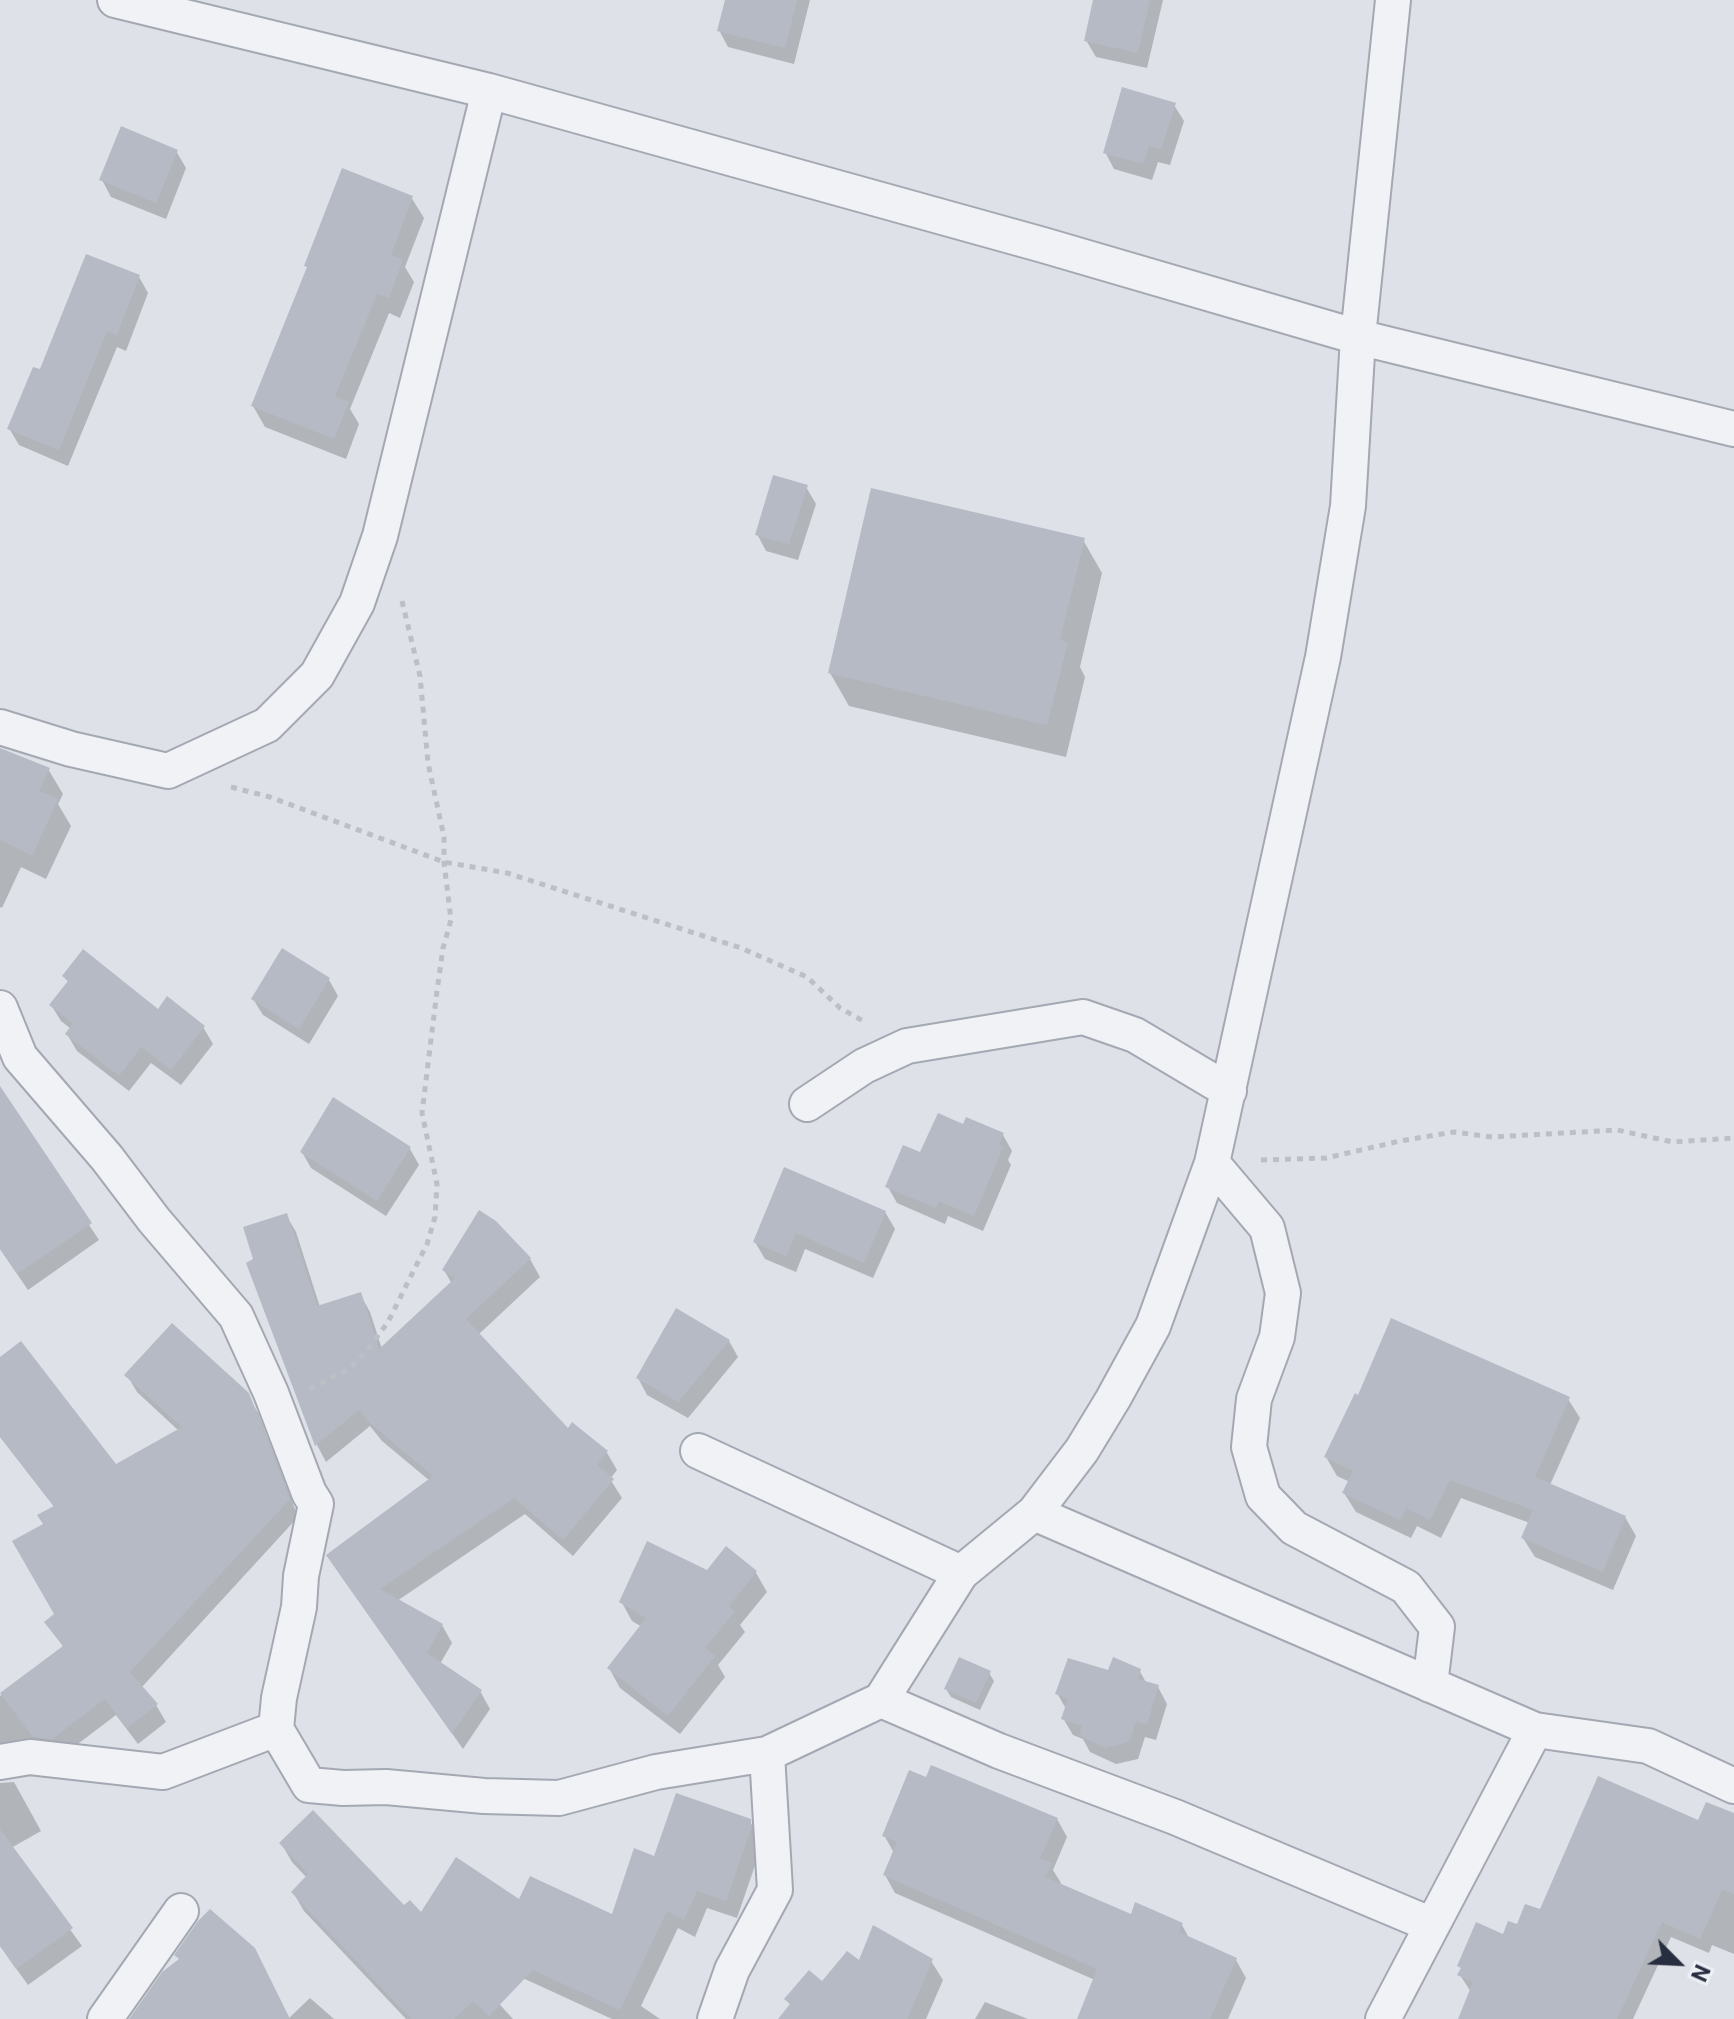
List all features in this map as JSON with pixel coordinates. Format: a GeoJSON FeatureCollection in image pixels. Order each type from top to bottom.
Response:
{"type":"FeatureCollection","features":[{"type":"Feature","properties":{"kind":"street"},"geometry":{"type":"LineString","coordinates":[[115,0],[489,91],[1043,245],[1358,337],[1734,429]]}},
{"type":"Feature","properties":{"kind":"street"},"geometry":{"type":"LineString","coordinates":[[0,1008],[10,1064],[236,1316],[316,1504],[301,1576],[299,1607],[279,1698],[276,1729],[309,1785],[559,1798],[656,1772],[767,1754],[881,1700],[961,1573],[1034,1513],[1082,1450],[1153,1326],[1212,1163],[1323,657],[1348,506],[1358,337],[1393,0]]}},
{"type":"Feature","properties":{"kind":"street"},"geometry":{"type":"LineString","coordinates":[[0,727],[71,749],[168,771],[267,725],[317,675],[357,603],[380,536],[489,91]]}},
{"type":"Feature","properties":{"kind":"street"},"geometry":{"type":"LineString","coordinates":[[807,1104],[864,1066],[907,1046],[1083,1017],[1135,1035],[1229,1091]]}},
{"type":"Feature","properties":{"kind":"street"},"geometry":{"type":"LineString","coordinates":[[1212,1163],[1267,1228],[1283,1293],[1277,1337],[1254,1399],[1249,1447],[1263,1496],[1294,1528],[1406,1587],[1437,1627],[1430,1685]]}},
{"type":"Feature","properties":{"kind":"street"},"geometry":{"type":"LineString","coordinates":[[698,1451],[961,1573]]}},
{"type":"Feature","properties":{"kind":"street"},"geometry":{"type":"LineString","coordinates":[[1034,1513],[1535,1730],[1648,1746],[1734,1786]]}},
{"type":"Feature","properties":{"kind":"street"},"geometry":{"type":"LineString","coordinates":[[881,1700],[999,1751],[1175,1817],[1432,1925]]}},
{"type":"Feature","properties":{"kind":"street"},"geometry":{"type":"LineString","coordinates":[[0,1762],[30,1757],[163,1772],[276,1729]]}},
{"type":"Feature","properties":{"kind":"street"},"geometry":{"type":"LineString","coordinates":[[1383,2019],[1535,1730]]}},
{"type":"Feature","properties":{"kind":"street"},"geometry":{"type":"LineString","coordinates":[[715,2019],[732,1970],[775,1890],[767,1754]]}},
{"type":"Feature","properties":{"kind":"street"},"geometry":{"type":"LineString","coordinates":[[105,2019],[181,1911]]}},
{"type":"Feature","properties":{"kind":"path"},"geometry":{"type":"LineString","coordinates":[[275,1405],[349,1369],[365,1353],[388,1322],[427,1244],[435,1217],[437,1184],[422,1113],[443,948],[451,920],[444,837],[428,763],[420,676],[404,606],[380,536]]}},
{"type":"Feature","properties":{"kind":"path"},"geometry":{"type":"LineString","coordinates":[[168,771],[270,797],[444,862],[507,873],[741,948],[807,977],[840,1008],[907,1046]]}},
{"type":"Feature","properties":{"kind":"path"},"geometry":{"type":"LineString","coordinates":[[1212,1163],[1326,1158],[1454,1132],[1492,1137],[1617,1130],[1673,1142],[1734,1138]]}},
{"type":"Feature","properties":{"kind":"building"},"geometry":{"type":"Polygon","coordinates":[[[725,0],[797,0],[785,48],[717,31],[725,0]]]}},
{"type":"Feature","properties":{"kind":"building"},"geometry":{"type":"Polygon","coordinates":[[[1093,0],[1150,0],[1138,53],[1084,41],[1093,0]]]}},
{"type":"Feature","properties":{"kind":"building"},"geometry":{"type":"Polygon","coordinates":[[[1122,87],[1176,103],[1161,149],[1149,146],[1143,164],[1103,153],[1122,87]]]}},
{"type":"Feature","properties":{"kind":"building"},"geometry":{"type":"Polygon","coordinates":[[[121,126],[178,150],[156,203],[99,180],[121,126]]]}},
{"type":"Feature","properties":{"kind":"building"},"geometry":{"type":"Polygon","coordinates":[[[342,168],[413,196],[391,255],[403,260],[389,298],[377,294],[335,396],[349,402],[334,439],[251,406],[307,267],[304,266],[342,168]]]}},
{"type":"Feature","properties":{"kind":"building"},"geometry":{"type":"Polygon","coordinates":[[[86,254],[140,275],[117,335],[107,331],[59,450],[7,429],[33,367],[40,369],[86,254]]]}},
{"type":"Feature","properties":{"kind":"building"},"geometry":{"type":"Polygon","coordinates":[[[773,475],[808,485],[789,544],[755,535],[773,475]]]}},
{"type":"Feature","properties":{"kind":"building"},"geometry":{"type":"Polygon","coordinates":[[[871,488],[1085,538],[1060,640],[1068,642],[1047,725],[828,673],[871,488]]]}},
{"type":"Feature","properties":{"kind":"building"},"geometry":{"type":"Polygon","coordinates":[[[0,748],[50,768],[39,791],[58,799],[32,856],[0,840],[0,748]]]}},
{"type":"Feature","properties":{"kind":"building"},"geometry":{"type":"Polygon","coordinates":[[[282,948],[330,978],[299,1029],[251,999],[282,948]]]}},
{"type":"Feature","properties":{"kind":"building"},"geometry":{"type":"Polygon","coordinates":[[[83,949],[158,1009],[167,996],[205,1026],[171,1070],[141,1047],[119,1076],[65,1034],[73,1023],[49,1005],[68,981],[62,976],[83,949]]]}},
{"type":"Feature","properties":{"kind":"building"},"geometry":{"type":"Polygon","coordinates":[[[0,1086],[92,1223],[17,1274],[0,1249],[0,1086]]]}},
{"type":"Feature","properties":{"kind":"building"},"geometry":{"type":"Polygon","coordinates":[[[333,1097],[411,1147],[377,1201],[300,1152],[333,1097]]]}},
{"type":"Feature","properties":{"kind":"building"},"geometry":{"type":"Polygon","coordinates":[[[938,1113],[963,1124],[966,1117],[1004,1133],[999,1145],[1003,1147],[974,1216],[939,1201],[936,1208],[885,1187],[903,1145],[920,1152],[938,1113]]]}},
{"type":"Feature","properties":{"kind":"building"},"geometry":{"type":"Polygon","coordinates":[[[784,1167],[886,1211],[864,1263],[796,1233],[786,1256],[753,1242],[784,1167]]]}},
{"type":"Feature","properties":{"kind":"building"},"geometry":{"type":"Polygon","coordinates":[[[479,1210],[496,1221],[531,1258],[466,1319],[568,1428],[572,1422],[608,1451],[597,1465],[614,1479],[563,1540],[514,1498],[380,1589],[443,1624],[427,1653],[482,1690],[452,1734],[326,1555],[433,1476],[359,1410],[315,1446],[246,1263],[253,1259],[243,1227],[287,1213],[317,1306],[361,1292],[379,1349],[455,1278],[442,1270],[479,1210]]]}},
{"type":"Feature","properties":{"kind":"building"},"geometry":{"type":"Polygon","coordinates":[[[676,1308],[730,1340],[678,1402],[636,1378],[676,1308]]]}},
{"type":"Feature","properties":{"kind":"building"},"geometry":{"type":"Polygon","coordinates":[[[1391,1318],[1570,1397],[1535,1477],[1626,1516],[1603,1572],[1521,1538],[1533,1510],[1450,1480],[1430,1520],[1406,1508],[1400,1520],[1342,1493],[1353,1471],[1324,1457],[1355,1393],[1358,1395],[1391,1318]]]}},
{"type":"Feature","properties":{"kind":"building"},"geometry":{"type":"Polygon","coordinates":[[[172,1323],[249,1393],[290,1499],[130,1672],[158,1704],[127,1728],[105,1699],[52,1739],[33,1737],[0,1693],[63,1646],[44,1622],[54,1614],[12,1541],[43,1524],[37,1515],[54,1506],[0,1436],[0,1357],[21,1341],[116,1464],[182,1427],[124,1375],[172,1323]]]}},
{"type":"Feature","properties":{"kind":"building"},"geometry":{"type":"Polygon","coordinates":[[[647,1541],[707,1570],[726,1546],[757,1571],[729,1606],[735,1611],[705,1648],[715,1656],[668,1716],[607,1668],[646,1618],[619,1602],[647,1541]]]}},
{"type":"Feature","properties":{"kind":"building"},"geometry":{"type":"Polygon","coordinates":[[[959,1657],[991,1671],[976,1703],[944,1689],[959,1657]]]}},
{"type":"Feature","properties":{"kind":"building"},"geometry":{"type":"Polygon","coordinates":[[[1113,1657],[1141,1669],[1138,1679],[1159,1685],[1147,1724],[1136,1721],[1129,1742],[1105,1748],[1079,1735],[1082,1726],[1061,1719],[1068,1699],[1055,1694],[1068,1658],[1108,1670],[1113,1657]]]}},
{"type":"Feature","properties":{"kind":"building"},"geometry":{"type":"Polygon","coordinates":[[[931,1765],[1058,1818],[1040,1858],[1052,1863],[1045,1877],[1131,1914],[1135,1902],[1183,1923],[1179,1932],[1237,1958],[1210,2019],[1077,2019],[1097,1969],[883,1875],[897,1842],[882,1836],[909,1770],[926,1777],[931,1765]]]}},
{"type":"Feature","properties":{"kind":"building"},"geometry":{"type":"Polygon","coordinates":[[[1598,1776],[1698,1820],[1706,1802],[1734,1813],[1734,1894],[1722,1890],[1700,1939],[1662,1922],[1617,2019],[1458,2019],[1473,1982],[1457,1975],[1461,1968],[1457,1966],[1476,1922],[1503,1934],[1508,1921],[1517,1924],[1525,1904],[1540,1909],[1598,1776]]]}},
{"type":"Feature","properties":{"kind":"building"},"geometry":{"type":"Polygon","coordinates":[[[676,1793],[751,1819],[751,1829],[726,1901],[697,1891],[684,1920],[667,1911],[620,2010],[533,1970],[489,2016],[473,2001],[454,2019],[411,2019],[291,1892],[308,1874],[279,1843],[313,1810],[404,1905],[410,1900],[421,1912],[456,1857],[519,1899],[530,1876],[612,1914],[634,1848],[654,1856],[676,1793]]]}},
{"type":"Feature","properties":{"kind":"building"},"geometry":{"type":"Polygon","coordinates":[[[0,1829],[73,1928],[16,1969],[0,1946],[0,1829]]]}},
{"type":"Feature","properties":{"kind":"building"},"geometry":{"type":"Polygon","coordinates":[[[210,1909],[255,1948],[290,2019],[129,2019],[162,1972],[179,1959],[174,1955],[210,1909]]]}},
{"type":"Feature","properties":{"kind":"building"},"geometry":{"type":"Polygon","coordinates":[[[873,1925],[933,1959],[907,2019],[778,2019],[790,2004],[784,1999],[809,1970],[822,1981],[847,1951],[859,1960],[873,1925]]]}}]}
